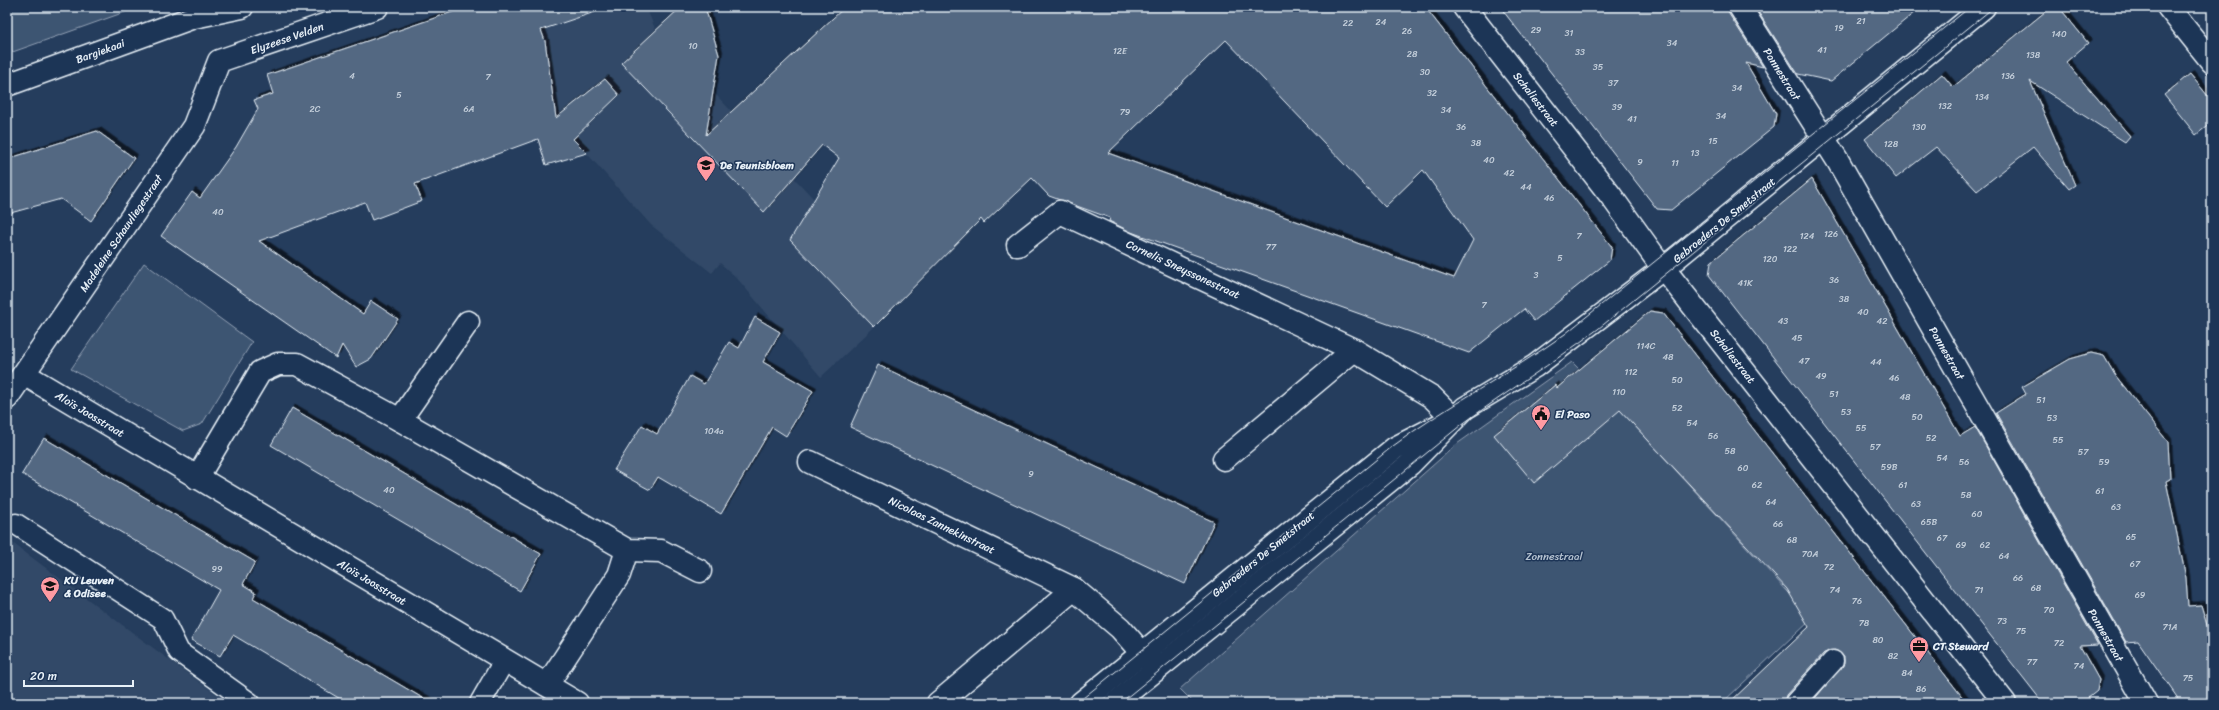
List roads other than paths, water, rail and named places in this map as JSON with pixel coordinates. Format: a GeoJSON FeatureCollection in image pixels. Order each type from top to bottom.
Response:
{"type":"FeatureCollection","features":[{"type":"Feature","properties":{"kind":"street","name":"Bargiekaai"},"geometry":{"type":"LineString","coordinates":[[7,84],[194,18],[242,7]]}},
{"type":"Feature","properties":{"kind":"street","name":"Elyzeese Velden"},"geometry":{"type":"LineString","coordinates":[[219,61],[378,7]]}},
{"type":"Feature","properties":{"kind":"street","name":"Schaliestraat"},"geometry":{"type":"LineString","coordinates":[[1464,7],[1611,196],[1664,268],[2005,703]]}},
{"type":"Feature","properties":{"kind":"street","name":"Pannestraat"},"geometry":{"type":"LineString","coordinates":[[1740,7],[1841,168],[2138,700]]}},
{"type":"Feature","properties":{"kind":"street","name":"Gebroeders De Smetstraat"},"geometry":{"type":"LineString","coordinates":[[1081,703],[1149,660],[1410,464],[1465,408],[1535,366],[1664,268],[1984,7]]}},
{"type":"Feature","properties":{"kind":"street"},"geometry":{"type":"LineString","coordinates":[[2168,7],[2212,62]]}},
{"type":"Feature","properties":{"kind":"street","name":"Madeleine Schauvliegestraat"},"geometry":{"type":"LineString","coordinates":[[7,398],[194,126],[219,61]]}},
{"type":"Feature","properties":{"kind":"street","name":"Cornelis Sneyssonestraat"},"geometry":{"type":"LineString","coordinates":[[1018,245],[1060,212],[1354,350],[1432,397],[1454,419]]}},
{"type":"Feature","properties":{"kind":"street"},"geometry":{"type":"LineString","coordinates":[[400,420],[468,322]]}},
{"type":"Feature","properties":{"kind":"street"},"geometry":{"type":"LineString","coordinates":[[1224,460],[1354,350]]}},
{"type":"Feature","properties":{"kind":"street"},"geometry":{"type":"LineString","coordinates":[[197,478],[260,372],[278,364],[297,364],[400,420],[627,550],[661,551],[700,571]]}},
{"type":"Feature","properties":{"kind":"street","name":"Aloïs Joosstraat"},"geometry":{"type":"LineString","coordinates":[[24,374],[504,661],[577,703]]}},
{"type":"Feature","properties":{"kind":"street","name":"Nicolaas Zannekinstraat"},"geometry":{"type":"LineString","coordinates":[[810,462],[1074,589],[1120,628],[1149,660]]}},
{"type":"Feature","properties":{"kind":"street"},"geometry":{"type":"LineString","coordinates":[[547,685],[620,575],[627,550]]}},
{"type":"Feature","properties":{"kind":"street"},"geometry":{"type":"LineString","coordinates":[[938,703],[1074,589]]}},
{"type":"Feature","properties":{"kind":"street","name":"Gebroeders De Smetstraat"},"geometry":{"type":"LineString","coordinates":[[1115,703],[1149,660]]}},
{"type":"Feature","properties":{"kind":"lane"},"geometry":{"type":"LineString","coordinates":[[16,524],[163,619],[179,652],[250,703]]}},
{"type":"Feature","properties":{"kind":"lane"},"geometry":{"type":"LineString","coordinates":[[480,703],[504,661]]}},
{"type":"Feature","properties":{"kind":"lane"},"geometry":{"type":"LineString","coordinates":[[1796,703],[1833,661]]}},
{"type":"Feature","properties":{"kind":"tram line"},"geometry":{"type":"LineString","coordinates":[[1077,703],[1393,446],[1435,417],[1544,349],[1565,334],[1970,7]]}},
{"type":"Feature","properties":{"kind":"tram line"},"geometry":{"type":"LineString","coordinates":[[1120,703],[1461,425],[1598,329],[1994,7]]}},
{"type":"Feature","properties":{"kind":"place","name":"De Teunisbloem"},"geometry":{"type":"Point","coordinates":[706,182]}},
{"type":"Feature","properties":{"kind":"place","name":"El Paso"},"geometry":{"type":"Point","coordinates":[1541,431]}},
{"type":"Feature","properties":{"kind":"place","name":"KU Leuven & Odisee"},"geometry":{"type":"Point","coordinates":[50,603]}},
{"type":"Feature","properties":{"kind":"place","name":"CT Steward"},"geometry":{"type":"Point","coordinates":[1919,663]}},
{"type":"Feature","properties":{"kind":"park label","name":"Zonnestraal"},"geometry":{"type":"Point","coordinates":[1554,556]}}]}
